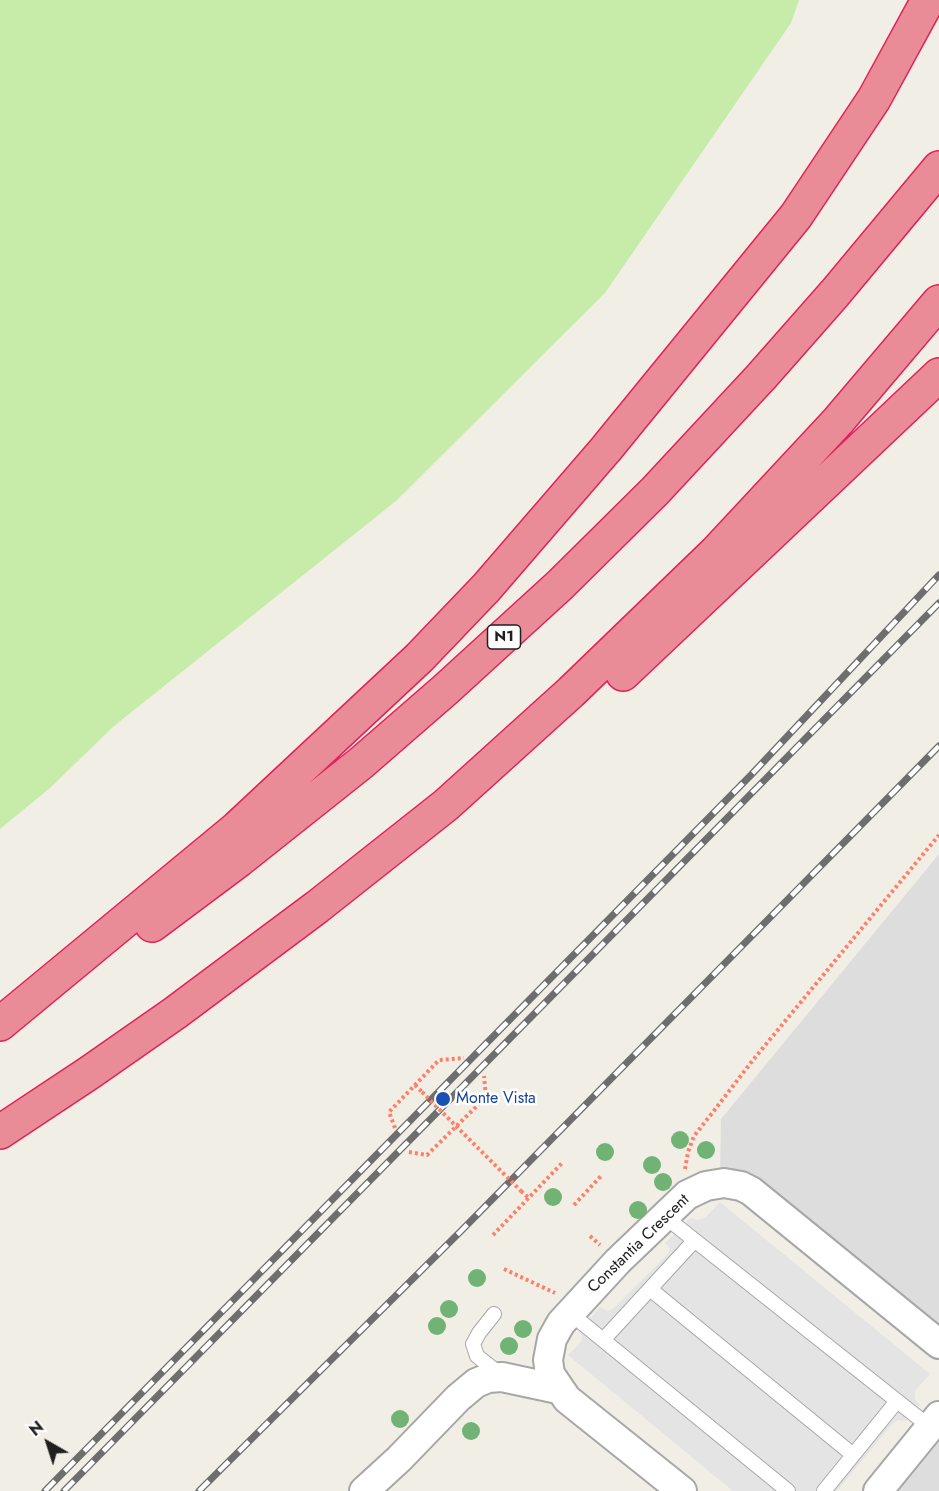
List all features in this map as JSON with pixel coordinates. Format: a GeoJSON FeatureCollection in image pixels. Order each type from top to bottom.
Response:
{"type":"FeatureCollection","features":[{"type":"Feature","properties":{"kind":"highway"},"geometry":{"type":"LineString","coordinates":[[0,1024],[237,828],[419,658],[486,588],[606,449],[796,216],[874,99],[928,0]]}},
{"type":"Feature","properties":{"kind":"highway","name":"N1"},"geometry":{"type":"LineString","coordinates":[[0,1030],[114,953],[248,854],[378,748],[503,638],[623,523],[716,426],[820,310],[939,168]]}},
{"type":"Feature","properties":{"kind":"highway"},"geometry":{"type":"LineString","coordinates":[[0,1132],[175,1013],[317,907],[446,805],[604,661],[716,552],[838,421],[939,302]]}},
{"type":"Feature","properties":{"kind":"highway"},"geometry":{"type":"LineString","coordinates":[[446,805],[516,760],[614,683],[939,375]]}},
{"type":"Feature","properties":{"kind":"street","name":"Constantia Crescent"},"geometry":{"type":"LineString","coordinates":[[682,1491],[567,1399],[549,1374],[548,1360],[552,1339],[561,1323],[687,1195],[706,1186],[724,1183],[741,1186],[751,1191],[939,1344]]}},
{"type":"Feature","properties":{"kind":"street"},"geometry":{"type":"LineString","coordinates":[[364,1491],[476,1383],[488,1378],[502,1377],[558,1389]]}},
{"type":"Feature","properties":{"kind":"street"},"geometry":{"type":"LineString","coordinates":[[878,1491],[935,1422]]}},
{"type":"Feature","properties":{"kind":"lane"},"geometry":{"type":"LineString","coordinates":[[664,1216],[897,1401],[935,1422]]}},
{"type":"Feature","properties":{"kind":"lane"},"geometry":{"type":"LineString","coordinates":[[603,1340],[694,1241]]}},
{"type":"Feature","properties":{"kind":"lane"},"geometry":{"type":"LineString","coordinates":[[650,1289],[852,1454]]}},
{"type":"Feature","properties":{"kind":"lane"},"geometry":{"type":"LineString","coordinates":[[574,1308],[603,1340],[788,1491]]}},
{"type":"Feature","properties":{"kind":"lane"},"geometry":{"type":"LineString","coordinates":[[494,1314],[473,1344],[477,1356],[502,1377]]}},
{"type":"Feature","properties":{"kind":"lane"},"geometry":{"type":"LineString","coordinates":[[824,1491],[897,1401]]}},
{"type":"Feature","properties":{"kind":"path"},"geometry":{"type":"LineString","coordinates":[[687,1195],[685,1166],[694,1137],[753,1060],[939,835]]}},
{"type":"Feature","properties":{"kind":"path"},"geometry":{"type":"LineString","coordinates":[[395,1128],[389,1112],[439,1060],[464,1058]]}},
{"type":"Feature","properties":{"kind":"path"},"geometry":{"type":"LineString","coordinates":[[409,1152],[427,1155],[486,1097],[484,1076]]}},
{"type":"Feature","properties":{"kind":"path"},"geometry":{"type":"LineString","coordinates":[[415,1085],[529,1198]]}},
{"type":"Feature","properties":{"kind":"path"},"geometry":{"type":"LineString","coordinates":[[493,1234],[563,1162]]}},
{"type":"Feature","properties":{"kind":"path"},"geometry":{"type":"LineString","coordinates":[[574,1205],[601,1176]]}},
{"type":"Feature","properties":{"kind":"path"},"geometry":{"type":"LineString","coordinates":[[504,1269],[574,1308]]}},
{"type":"Feature","properties":{"kind":"shaded area"},"geometry":{"type":"Polygon","coordinates":[[[939,854],[939,1343],[720,1181],[721,1119],[939,854]]]}},
{"type":"Feature","properties":{"kind":"shaded area"},"geometry":{"type":"Polygon","coordinates":[[[720,1202],[930,1374],[915,1391],[915,1400],[920,1404],[906,1421],[898,1420],[892,1424],[837,1491],[733,1491],[568,1355],[581,1342],[582,1336],[579,1331],[600,1307],[607,1311],[614,1308],[668,1254],[670,1248],[665,1243],[690,1218],[698,1220],[705,1218],[720,1202]]]}},
{"type":"Feature","properties":{"kind":"shaded area"},"geometry":{"type":"Polygon","coordinates":[[[939,1415],[939,1491],[876,1491],[939,1415]]]}},
{"type":"Feature","properties":{"kind":"green space"},"geometry":{"type":"Polygon","coordinates":[[[0,0],[799,0],[791,23],[605,293],[396,501],[114,726],[50,788],[0,829],[0,0]]]}},
{"type":"Feature","properties":{"kind":"railway"},"geometry":{"type":"LineString","coordinates":[[45,1491],[751,775],[939,575]]}},
{"type":"Feature","properties":{"kind":"railway"},"geometry":{"type":"LineString","coordinates":[[64,1491],[939,603]]}},
{"type":"Feature","properties":{"kind":"railway"},"geometry":{"type":"LineString","coordinates":[[199,1491],[462,1230],[939,746]]}},
{"type":"Feature","properties":{"kind":"place","name":"Monte Vista"},"geometry":{"type":"Point","coordinates":[443,1099]}}]}
